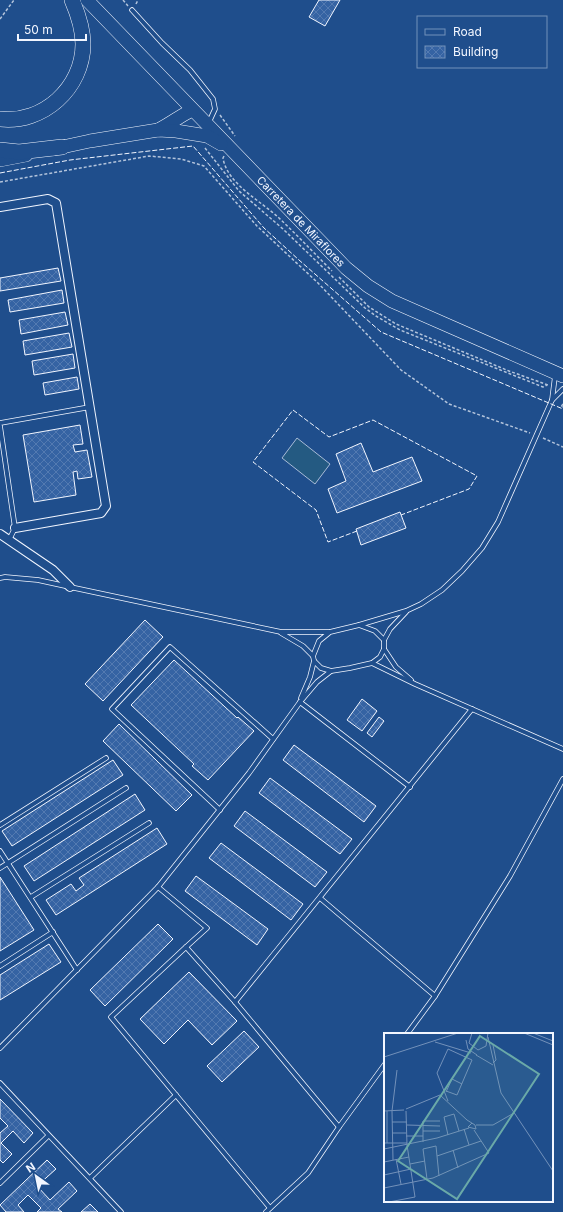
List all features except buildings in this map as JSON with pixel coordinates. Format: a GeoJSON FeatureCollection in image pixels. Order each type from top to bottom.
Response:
{"type":"FeatureCollection","features":[{"type":"Feature","properties":{"kind":"highway"},"geometry":{"type":"LineString","coordinates":[[0,119],[15,120],[37,114],[47,109],[57,101],[72,84],[80,66],[83,36],[79,16],[72,0]]}},
{"type":"Feature","properties":{"kind":"highway"},"geometry":{"type":"LineString","coordinates":[[0,150],[19,152],[62,147]]}},
{"type":"Feature","properties":{"kind":"main road","name":"Carretera de Miraflores"},"geometry":{"type":"LineString","coordinates":[[87,0],[207,126],[233,143],[346,268],[368,286],[392,301],[559,374]]}},
{"type":"Feature","properties":{"kind":"main road"},"geometry":{"type":"LineString","coordinates":[[167,84],[180,110],[179,116]]}},
{"type":"Feature","properties":{"kind":"main road"},"geometry":{"type":"LineString","coordinates":[[158,130],[173,122],[179,116],[192,110]]}},
{"type":"Feature","properties":{"kind":"main road"},"geometry":{"type":"LineString","coordinates":[[176,131],[189,122],[192,110]]}},
{"type":"Feature","properties":{"kind":"main road"},"geometry":{"type":"LineString","coordinates":[[0,160],[90,141],[158,130],[176,131],[206,136],[233,143]]}},
{"type":"Feature","properties":{"kind":"street"},"geometry":{"type":"LineString","coordinates":[[0,207],[48,199],[56,203],[106,506],[101,513],[15,528]]}},
{"type":"Feature","properties":{"kind":"street"},"geometry":{"type":"LineString","coordinates":[[0,534],[53,570],[70,587]]}},
{"type":"Feature","properties":{"kind":"lane"},"geometry":{"type":"LineString","coordinates":[[132,10],[162,43],[190,70],[213,98],[215,109],[207,126]]}},
{"type":"Feature","properties":{"kind":"lane"},"geometry":{"type":"LineString","coordinates":[[0,578],[5,577],[38,580],[281,632],[330,632],[406,611],[421,604],[442,590],[462,571],[482,548],[498,522],[537,436],[552,400],[559,374]]}},
{"type":"Feature","properties":{"kind":"lane"},"geometry":{"type":"LineString","coordinates":[[552,400],[563,389]]}},
{"type":"Feature","properties":{"kind":"lane"},"geometry":{"type":"LineString","coordinates":[[9,540],[15,528],[0,424],[90,407]]}},
{"type":"Feature","properties":{"kind":"lane"},"geometry":{"type":"LineString","coordinates":[[281,632],[303,646],[321,668],[332,671],[350,668],[372,663],[380,657],[384,649],[384,640],[390,629],[406,611]]}},
{"type":"Feature","properties":{"kind":"lane"},"geometry":{"type":"LineString","coordinates":[[359,625],[375,631],[384,640]]}},
{"type":"Feature","properties":{"kind":"lane"},"geometry":{"type":"LineString","coordinates":[[300,702],[310,677],[313,658],[319,641],[330,632]]}},
{"type":"Feature","properties":{"kind":"lane"},"geometry":{"type":"LineString","coordinates":[[220,810],[112,709],[170,647],[273,739]]}},
{"type":"Feature","properties":{"kind":"lane"},"geometry":{"type":"LineString","coordinates":[[384,649],[396,667],[415,684]]}},
{"type":"Feature","properties":{"kind":"lane"},"geometry":{"type":"LineString","coordinates":[[372,663],[472,710],[563,750]]}},
{"type":"Feature","properties":{"kind":"lane"},"geometry":{"type":"LineString","coordinates":[[0,1048],[158,887],[249,773],[300,702],[318,682],[332,671]]}},
{"type":"Feature","properties":{"kind":"lane"},"geometry":{"type":"LineString","coordinates":[[300,702],[410,787]]}},
{"type":"Feature","properties":{"kind":"lane"},"geometry":{"type":"LineString","coordinates":[[235,1002],[472,710]]}},
{"type":"Feature","properties":{"kind":"lane"},"geometry":{"type":"LineString","coordinates":[[0,825],[106,758]]}},
{"type":"Feature","properties":{"kind":"lane"},"geometry":{"type":"LineString","coordinates":[[408,1033],[435,996],[510,876],[563,779]]}},
{"type":"Feature","properties":{"kind":"lane"},"geometry":{"type":"LineString","coordinates":[[0,868],[126,788]]}},
{"type":"Feature","properties":{"kind":"lane"},"geometry":{"type":"LineString","coordinates":[[31,897],[149,823]]}},
{"type":"Feature","properties":{"kind":"lane"},"geometry":{"type":"LineString","coordinates":[[0,851],[78,970]]}},
{"type":"Feature","properties":{"kind":"lane"},"geometry":{"type":"LineString","coordinates":[[158,887],[206,928],[111,1017],[270,1208]]}},
{"type":"Feature","properties":{"kind":"lane"},"geometry":{"type":"LineString","coordinates":[[320,898],[435,996]]}},
{"type":"Feature","properties":{"kind":"lane"},"geometry":{"type":"LineString","coordinates":[[0,966],[53,932]]}},
{"type":"Feature","properties":{"kind":"lane"},"geometry":{"type":"LineString","coordinates":[[186,947],[235,1002],[339,1127]]}},
{"type":"Feature","properties":{"kind":"lane"},"geometry":{"type":"LineString","coordinates":[[266,1212],[308,1173],[339,1127],[384,1065]]}},
{"type":"Feature","properties":{"kind":"lane"},"geometry":{"type":"LineString","coordinates":[[0,1083],[120,1212]]}},
{"type":"Feature","properties":{"kind":"lane"},"geometry":{"type":"LineString","coordinates":[[90,1178],[176,1095]]}},
{"type":"Feature","properties":{"kind":"lane"},"geometry":{"type":"LineString","coordinates":[[0,1183],[48,1136]]}},
{"type":"Feature","properties":{"kind":"path"},"geometry":{"type":"LineString","coordinates":[[0,19],[14,0]]}},
{"type":"Feature","properties":{"kind":"path"},"geometry":{"type":"LineString","coordinates":[[215,109],[233,143]]}},
{"type":"Feature","properties":{"kind":"path"},"geometry":{"type":"LineString","coordinates":[[0,182],[149,156],[181,159],[204,166],[257,226],[317,282],[401,370],[449,404],[563,446]]}},
{"type":"Feature","properties":{"kind":"path"},"geometry":{"type":"LineString","coordinates":[[563,404],[561,406],[563,407]]}},
{"type":"Feature","properties":{"kind":"shaded area"},"geometry":{"type":"Polygon","coordinates":[[[297,438],[330,464],[315,484],[282,458],[297,438]]]}},
{"type":"Feature","properties":{"kind":"fence"},"geometry":{"type":"LineString","coordinates":[[0,173],[70,160],[193,146],[264,228],[381,332],[563,409]]}},
{"type":"Feature","properties":{"kind":"fence"},"geometry":{"type":"LineString","coordinates":[[357,531],[328,542],[316,510],[253,462],[293,410],[329,437],[373,420],[477,476],[469,489],[401,515]]}}]}
